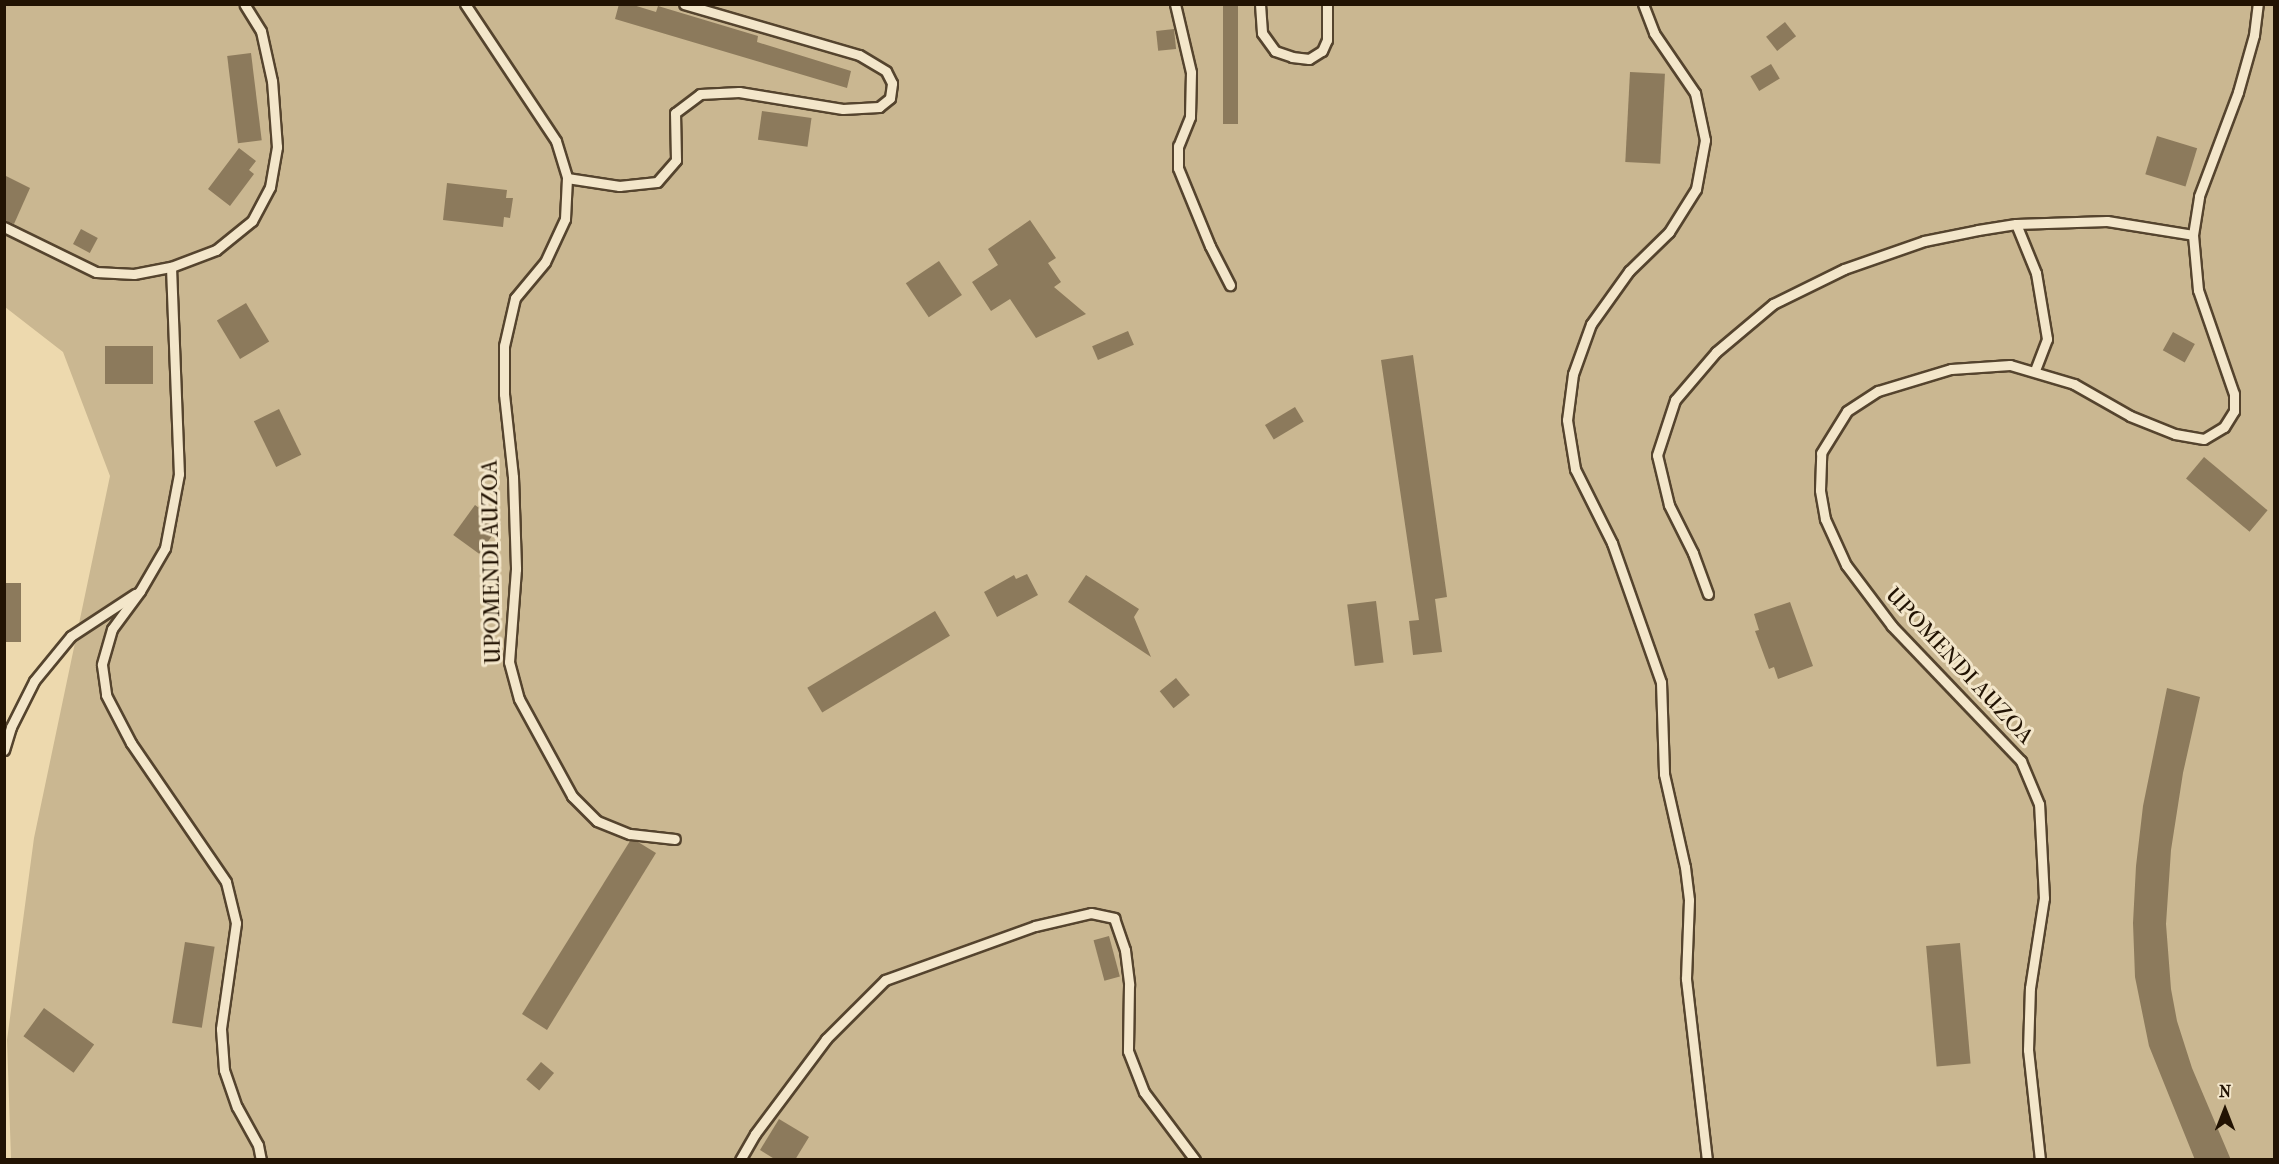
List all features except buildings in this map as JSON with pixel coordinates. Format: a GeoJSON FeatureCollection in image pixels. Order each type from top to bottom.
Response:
{"type":"FeatureCollection","features":[{"type":"Feature","properties":{"kind":"lane","name":"UPOMENDI AUZOA"},"geometry":{"type":"LineString","coordinates":[[465,4],[556,141],[567,178],[565,219],[545,262],[515,298],[504,346],[504,394],[513,477],[516,569],[509,662],[519,699],[572,796],[597,821],[630,834],[675,839]]}},
{"type":"Feature","properties":{"kind":"lane"},"geometry":{"type":"LineString","coordinates":[[567,178],[619,186],[657,182],[676,160],[675,113],[700,94],[739,92],[843,110],[879,107],[890,98],[892,83],[886,71],[859,55],[684,4]]}},
{"type":"Feature","properties":{"kind":"lane"},"geometry":{"type":"LineString","coordinates":[[1175,4],[1191,72],[1190,117],[1178,146],[1178,168],[1210,246],[1230,285]]}},
{"type":"Feature","properties":{"kind":"lane"},"geometry":{"type":"LineString","coordinates":[[1260,4],[1262,33],[1275,51],[1292,57],[1310,59],[1322,51],[1327,40],[1327,4]]}},
{"type":"Feature","properties":{"kind":"lane"},"geometry":{"type":"LineString","coordinates":[[1643,4],[1654,33],[1695,93],[1705,140],[1696,189],[1669,232],[1629,271],[1591,324],[1573,374],[1567,420],[1575,469],[1612,543],[1661,682],[1664,774],[1685,867],[1689,900],[1686,979],[1707,1160]]}},
{"type":"Feature","properties":{"kind":"lane","name":"UPOMENDI AUZOA"},"geometry":{"type":"LineString","coordinates":[[2040,1160],[2028,1050],[2030,988],[2044,898],[2039,804],[2021,761],[1892,626],[1846,566],[1825,519],[1820,490],[1821,453],[1847,411],[1878,391],[1951,369],[2010,365],[2074,384],[2130,416],[2175,434],[2204,439],[2224,427],[2234,411],[2234,394],[2198,290],[2193,235],[2199,196],[2238,92],[2254,35],[2258,4]]}},
{"type":"Feature","properties":{"kind":"lane"},"geometry":{"type":"LineString","coordinates":[[4,227],[96,272],[134,274],[171,267],[216,250],[252,221],[270,187],[277,147],[272,81],[261,31],[245,5]]}},
{"type":"Feature","properties":{"kind":"lane"},"geometry":{"type":"LineString","coordinates":[[1707,594],[1693,553],[1669,505],[1657,455],[1675,400],[1716,352],[1773,304],[1844,269],[1924,241],[2016,224],[2108,221],[2193,235]]}},
{"type":"Feature","properties":{"kind":"lane"},"geometry":{"type":"LineString","coordinates":[[2016,224],[2036,273],[2047,339],[2035,371]]}},
{"type":"Feature","properties":{"kind":"lane"},"geometry":{"type":"LineString","coordinates":[[171,267],[179,474],[165,548],[140,591],[112,629],[102,665],[106,695],[131,743],[226,882],[236,923],[221,1029],[224,1070],[237,1107],[258,1145],[261,1160]]}},
{"type":"Feature","properties":{"kind":"lane"},"geometry":{"type":"LineString","coordinates":[[4,750],[11,727],[34,681],[71,636],[140,591]]}},
{"type":"Feature","properties":{"kind":"lane"},"geometry":{"type":"LineString","coordinates":[[740,1160],[755,1134],[826,1039],[885,980],[1035,926],[1091,913],[1114,918],[1125,950],[1129,985],[1128,1051],[1144,1092],[1195,1160]]}},
{"type":"Feature","properties":{"kind":"shaded area"},"geometry":{"type":"Polygon","coordinates":[[[4,5],[2274,5],[2274,1159],[11,1159],[7,1040],[34,838],[110,476],[63,352],[5,307],[4,5]]]}}]}
